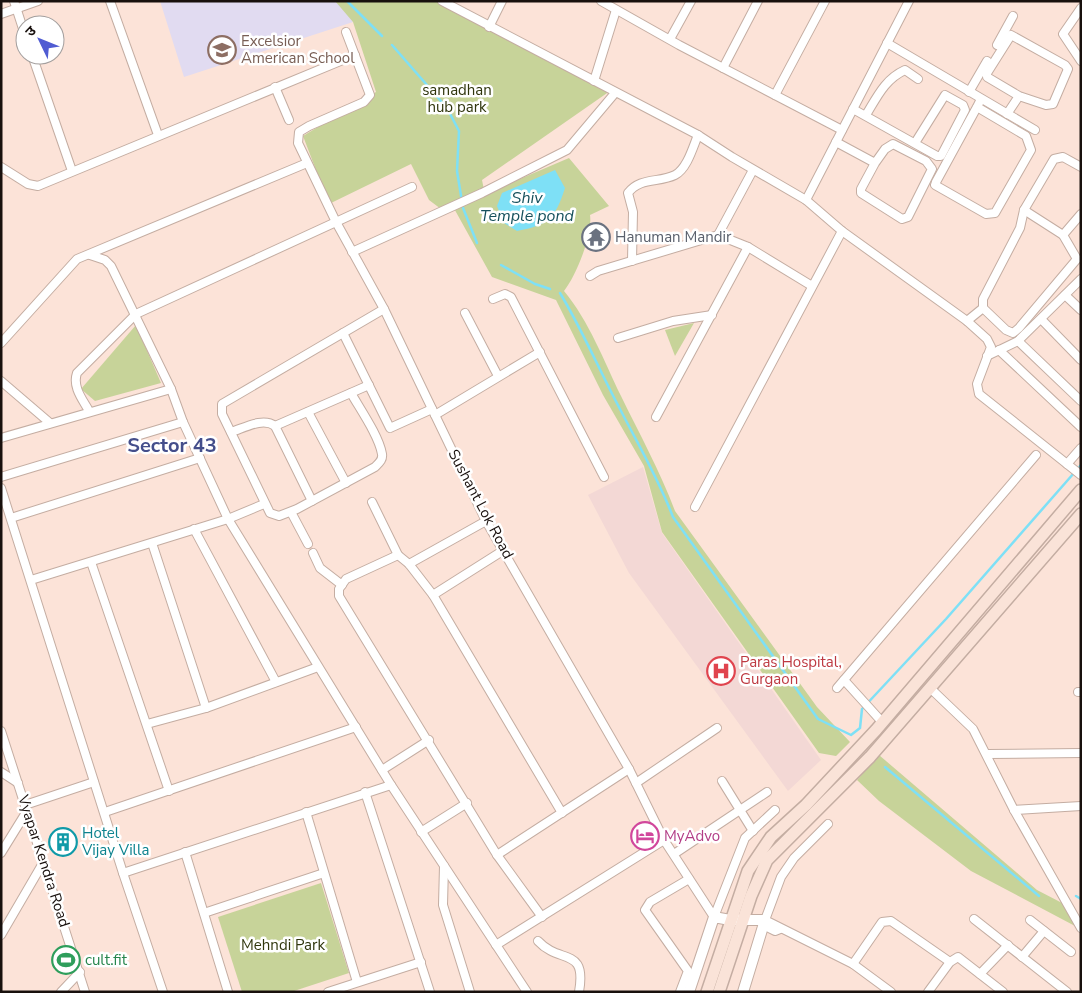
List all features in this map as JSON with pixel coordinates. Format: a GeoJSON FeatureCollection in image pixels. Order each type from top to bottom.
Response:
{"type":"FeatureCollection","features":[{"type":"Feature","properties":{"kind":"main road"},"geometry":{"type":"LineString","coordinates":[[707,992],[730,920],[748,871],[756,856],[771,837],[806,805],[883,723],[1081,490]]}},
{"type":"Feature","properties":{"kind":"main road"},"geometry":{"type":"LineString","coordinates":[[719,992],[743,920],[767,860],[866,762],[1081,514]]}},
{"type":"Feature","properties":{"kind":"street"},"geometry":{"type":"LineString","coordinates":[[1,14],[15,5],[38,1]]}},
{"type":"Feature","properties":{"kind":"street"},"geometry":{"type":"LineString","coordinates":[[110,1],[158,135]]}},
{"type":"Feature","properties":{"kind":"street"},"geometry":{"type":"LineString","coordinates":[[442,1],[698,135],[753,170],[806,200],[842,230],[967,321],[987,339],[991,347],[977,384],[979,394],[1081,475]]}},
{"type":"Feature","properties":{"kind":"street"},"geometry":{"type":"LineString","coordinates":[[489,27],[502,1]]}},
{"type":"Feature","properties":{"kind":"street"},"geometry":{"type":"LineString","coordinates":[[601,1],[842,130]]}},
{"type":"Feature","properties":{"kind":"street"},"geometry":{"type":"LineString","coordinates":[[670,39],[690,1]]}},
{"type":"Feature","properties":{"kind":"street"},"geometry":{"type":"LineString","coordinates":[[723,68],[758,1]]}},
{"type":"Feature","properties":{"kind":"street"},"geometry":{"type":"LineString","coordinates":[[774,94],[825,1]]}},
{"type":"Feature","properties":{"kind":"street"},"geometry":{"type":"LineString","coordinates":[[806,200],[909,1]]}},
{"type":"Feature","properties":{"kind":"street"},"geometry":{"type":"LineString","coordinates":[[1081,8],[1063,34],[1081,61]]}},
{"type":"Feature","properties":{"kind":"street"},"geometry":{"type":"LineString","coordinates":[[594,81],[616,10]]}},
{"type":"Feature","properties":{"kind":"street"},"geometry":{"type":"LineString","coordinates":[[970,92],[1013,16]]}},
{"type":"Feature","properties":{"kind":"street"},"geometry":{"type":"LineString","coordinates":[[1,167],[34,186],[355,55],[346,32]]}},
{"type":"Feature","properties":{"kind":"street"},"geometry":{"type":"LineString","coordinates":[[1011,35],[1065,65],[1068,69],[1053,104],[1046,105],[1019,96],[986,77],[990,66],[1011,35]]}},
{"type":"Feature","properties":{"kind":"street"},"geometry":{"type":"LineString","coordinates":[[887,43],[1035,130]]}},
{"type":"Feature","properties":{"kind":"street","name":"Sushant Lok Road"},"geometry":{"type":"LineString","coordinates":[[355,55],[370,95],[364,102],[299,132],[298,143],[336,222],[384,309],[486,521],[636,783],[664,840],[714,917]]}},
{"type":"Feature","properties":{"kind":"street"},"geometry":{"type":"LineString","coordinates":[[35,65],[72,171]]}},
{"type":"Feature","properties":{"kind":"street"},"geometry":{"type":"LineString","coordinates":[[866,115],[885,84],[895,75],[905,70],[918,79]]}},
{"type":"Feature","properties":{"kind":"street"},"geometry":{"type":"LineString","coordinates":[[275,87],[289,120]]}},
{"type":"Feature","properties":{"kind":"street"},"geometry":{"type":"LineString","coordinates":[[352,252],[482,194],[567,150],[615,93]]}},
{"type":"Feature","properties":{"kind":"street"},"geometry":{"type":"LineString","coordinates":[[853,109],[940,156],[964,107],[945,95],[915,142]]}},
{"type":"Feature","properties":{"kind":"street"},"geometry":{"type":"LineString","coordinates":[[1007,114],[1019,96]]}},
{"type":"Feature","properties":{"kind":"street"},"geometry":{"type":"LineString","coordinates":[[977,108],[1026,136],[1031,150],[995,213],[986,214],[936,185],[981,99]]}},
{"type":"Feature","properties":{"kind":"street"},"geometry":{"type":"LineString","coordinates":[[632,261],[633,212],[628,193],[637,184],[675,175],[684,166],[698,135]]}},
{"type":"Feature","properties":{"kind":"street"},"geometry":{"type":"LineString","coordinates":[[836,142],[875,163]]}},
{"type":"Feature","properties":{"kind":"street"},"geometry":{"type":"LineString","coordinates":[[892,144],[929,164],[932,169],[908,216],[902,219],[861,193],[861,189],[875,163],[884,149],[892,144]]}},
{"type":"Feature","properties":{"kind":"street"},"geometry":{"type":"LineString","coordinates":[[1024,210],[1063,236],[1077,259],[1013,333],[1006,330],[983,308],[983,299],[1020,228],[1024,210],[1054,159],[1063,157],[1081,167]]}},
{"type":"Feature","properties":{"kind":"street"},"geometry":{"type":"LineString","coordinates":[[1,343],[77,259],[307,163]]}},
{"type":"Feature","properties":{"kind":"street"},"geometry":{"type":"LineString","coordinates":[[718,234],[753,170]]}},
{"type":"Feature","properties":{"kind":"street"},"geometry":{"type":"LineString","coordinates":[[89,411],[76,387],[74,380],[77,373],[136,314],[412,187]]}},
{"type":"Feature","properties":{"kind":"street"},"geometry":{"type":"LineString","coordinates":[[1063,236],[1081,214]]}},
{"type":"Feature","properties":{"kind":"street"},"geometry":{"type":"LineString","coordinates":[[696,507],[842,230]]}},
{"type":"Feature","properties":{"kind":"street"},"geometry":{"type":"LineString","coordinates":[[590,276],[718,234],[748,248],[812,286]]}},
{"type":"Feature","properties":{"kind":"street"},"geometry":{"type":"LineString","coordinates":[[656,418],[748,248]]}},
{"type":"Feature","properties":{"kind":"street"},"geometry":{"type":"LineString","coordinates":[[90,255],[111,266],[171,389],[183,422],[228,519],[391,785],[527,992]]}},
{"type":"Feature","properties":{"kind":"street"},"geometry":{"type":"LineString","coordinates":[[987,356],[1018,341],[1081,279]]}},
{"type":"Feature","properties":{"kind":"street"},"geometry":{"type":"LineString","coordinates":[[493,299],[505,294],[512,297],[604,477]]}},
{"type":"Feature","properties":{"kind":"street"},"geometry":{"type":"LineString","coordinates":[[1065,295],[1081,310]]}},
{"type":"Feature","properties":{"kind":"street"},"geometry":{"type":"LineString","coordinates":[[967,321],[983,308]]}},
{"type":"Feature","properties":{"kind":"street"},"geometry":{"type":"LineString","coordinates":[[351,393],[382,456],[375,467],[291,512],[275,516],[270,513],[264,504],[221,409],[225,401],[384,309]]}},
{"type":"Feature","properties":{"kind":"street"},"geometry":{"type":"LineString","coordinates":[[465,313],[498,376]]}},
{"type":"Feature","properties":{"kind":"street"},"geometry":{"type":"LineString","coordinates":[[618,338],[673,321],[712,315]]}},
{"type":"Feature","properties":{"kind":"street"},"geometry":{"type":"LineString","coordinates":[[1041,319],[1081,360]]}},
{"type":"Feature","properties":{"kind":"street"},"geometry":{"type":"LineString","coordinates":[[343,333],[390,428],[433,412],[540,352]]}},
{"type":"Feature","properties":{"kind":"street"},"geometry":{"type":"LineString","coordinates":[[1018,341],[1081,401]]}},
{"type":"Feature","properties":{"kind":"street"},"geometry":{"type":"LineString","coordinates":[[999,350],[1081,426]]}},
{"type":"Feature","properties":{"kind":"street"},"geometry":{"type":"LineString","coordinates":[[1,381],[50,423]]}},
{"type":"Feature","properties":{"kind":"street"},"geometry":{"type":"LineString","coordinates":[[276,426],[369,385]]}},
{"type":"Feature","properties":{"kind":"street"},"geometry":{"type":"LineString","coordinates":[[1,438],[89,411],[171,389]]}},
{"type":"Feature","properties":{"kind":"street"},"geometry":{"type":"LineString","coordinates":[[308,412],[346,483]]}},
{"type":"Feature","properties":{"kind":"street"},"geometry":{"type":"LineString","coordinates":[[1,477],[183,422]]}},
{"type":"Feature","properties":{"kind":"street"},"geometry":{"type":"LineString","coordinates":[[231,432],[262,422],[270,422],[276,426],[312,501]]}},
{"type":"Feature","properties":{"kind":"street"},"geometry":{"type":"LineString","coordinates":[[1069,465],[1081,448]]}},
{"type":"Feature","properties":{"kind":"street"},"geometry":{"type":"LineString","coordinates":[[836,688],[1036,455]]}},
{"type":"Feature","properties":{"kind":"street"},"geometry":{"type":"LineString","coordinates":[[11,518],[200,458]]}},
{"type":"Feature","properties":{"kind":"street"},"geometry":{"type":"LineString","coordinates":[[1,488],[123,873],[163,992]]}},
{"type":"Feature","properties":{"kind":"street"},"geometry":{"type":"LineString","coordinates":[[372,502],[398,554],[409,564],[433,594],[562,813]]}},
{"type":"Feature","properties":{"kind":"street"},"geometry":{"type":"LineString","coordinates":[[31,580],[228,519],[264,504]]}},
{"type":"Feature","properties":{"kind":"street"},"geometry":{"type":"LineString","coordinates":[[291,512],[308,544]]}},
{"type":"Feature","properties":{"kind":"street"},"geometry":{"type":"LineString","coordinates":[[409,564],[486,521]]}},
{"type":"Feature","properties":{"kind":"street"},"geometry":{"type":"LineString","coordinates":[[194,530],[276,682]]}},
{"type":"Feature","properties":{"kind":"street"},"geometry":{"type":"LineString","coordinates":[[152,543],[206,708]]}},
{"type":"Feature","properties":{"kind":"street"},"geometry":{"type":"LineString","coordinates":[[433,594],[504,550]]}},
{"type":"Feature","properties":{"kind":"street"},"geometry":{"type":"LineString","coordinates":[[313,553],[320,568],[342,585]]}},
{"type":"Feature","properties":{"kind":"street"},"geometry":{"type":"LineString","coordinates":[[398,554],[346,579],[339,589],[339,596],[429,740],[497,855],[542,917]]}},
{"type":"Feature","properties":{"kind":"street"},"geometry":{"type":"LineString","coordinates":[[90,562],[170,791]]}},
{"type":"Feature","properties":{"kind":"street"},"geometry":{"type":"LineString","coordinates":[[147,724],[206,708],[318,667]]}},
{"type":"Feature","properties":{"kind":"street"},"geometry":{"type":"LineString","coordinates":[[844,680],[883,723]]}},
{"type":"Feature","properties":{"kind":"street"},"geometry":{"type":"LineString","coordinates":[[930,688],[973,729],[988,754],[1014,810],[1081,928]]}},
{"type":"Feature","properties":{"kind":"street"},"geometry":{"type":"LineString","coordinates":[[105,812],[356,727]]}},
{"type":"Feature","properties":{"kind":"street"},"geometry":{"type":"LineString","coordinates":[[636,783],[717,728]]}},
{"type":"Feature","properties":{"kind":"street","name":"Vyapar Kendra Road"},"geometry":{"type":"LineString","coordinates":[[1,731],[85,992]]}},
{"type":"Feature","properties":{"kind":"street"},"geometry":{"type":"LineString","coordinates":[[382,770],[429,740]]}},
{"type":"Feature","properties":{"kind":"street"},"geometry":{"type":"LineString","coordinates":[[988,754],[1081,752]]}},
{"type":"Feature","properties":{"kind":"street"},"geometry":{"type":"LineString","coordinates":[[497,855],[628,769]]}},
{"type":"Feature","properties":{"kind":"street"},"geometry":{"type":"LineString","coordinates":[[1,772],[18,783]]}},
{"type":"Feature","properties":{"kind":"street"},"geometry":{"type":"LineString","coordinates":[[722,781],[753,831]]}},
{"type":"Feature","properties":{"kind":"street"},"geometry":{"type":"LineString","coordinates":[[1,853],[26,808],[94,782]]}},
{"type":"Feature","properties":{"kind":"street"},"geometry":{"type":"LineString","coordinates":[[123,873],[391,785]]}},
{"type":"Feature","properties":{"kind":"street"},"geometry":{"type":"LineString","coordinates":[[365,792],[430,992]]}},
{"type":"Feature","properties":{"kind":"street"},"geometry":{"type":"LineString","coordinates":[[674,854],[767,792]]}},
{"type":"Feature","properties":{"kind":"street"},"geometry":{"type":"LineString","coordinates":[[421,832],[467,803]]}},
{"type":"Feature","properties":{"kind":"street"},"geometry":{"type":"LineString","coordinates":[[1014,810],[1081,806]]}},
{"type":"Feature","properties":{"kind":"street"},"geometry":{"type":"LineString","coordinates":[[689,992],[740,848],[745,838],[776,810]]}},
{"type":"Feature","properties":{"kind":"street"},"geometry":{"type":"LineString","coordinates":[[306,812],[357,982]]}},
{"type":"Feature","properties":{"kind":"street"},"geometry":{"type":"LineString","coordinates":[[743,992],[764,923],[781,878],[794,858],[828,824]]}},
{"type":"Feature","properties":{"kind":"street"},"geometry":{"type":"LineString","coordinates":[[496,945],[664,840]]}},
{"type":"Feature","properties":{"kind":"street"},"geometry":{"type":"LineString","coordinates":[[184,852],[228,992]]}},
{"type":"Feature","properties":{"kind":"street"},"geometry":{"type":"LineString","coordinates":[[1,935],[43,863]]}},
{"type":"Feature","properties":{"kind":"street"},"geometry":{"type":"LineString","coordinates":[[444,866],[443,905],[470,992]]}},
{"type":"Feature","properties":{"kind":"street"},"geometry":{"type":"LineString","coordinates":[[204,913],[324,873]]}},
{"type":"Feature","properties":{"kind":"street"},"geometry":{"type":"LineString","coordinates":[[680,992],[688,971],[645,910],[650,902],[689,879]]}},
{"type":"Feature","properties":{"kind":"street"},"geometry":{"type":"LineString","coordinates":[[714,917],[764,923],[775,931],[780,929],[853,964],[891,992]]}},
{"type":"Feature","properties":{"kind":"street"},"geometry":{"type":"LineString","coordinates":[[974,918],[1066,992]]}},
{"type":"Feature","properties":{"kind":"street"},"geometry":{"type":"LineString","coordinates":[[1030,920],[1071,952]]}},
{"type":"Feature","properties":{"kind":"street"},"geometry":{"type":"LineString","coordinates":[[853,964],[882,922],[891,921],[950,962]]}},
{"type":"Feature","properties":{"kind":"street"},"geometry":{"type":"LineString","coordinates":[[1022,957],[1044,931]]}},
{"type":"Feature","properties":{"kind":"street"},"geometry":{"type":"LineString","coordinates":[[538,941],[552,953],[573,959],[578,964],[581,971],[579,992]]}},
{"type":"Feature","properties":{"kind":"street"},"geometry":{"type":"LineString","coordinates":[[980,974],[1008,945]]}},
{"type":"Feature","properties":{"kind":"street"},"geometry":{"type":"LineString","coordinates":[[928,992],[950,962],[958,957],[1003,992]]}},
{"type":"Feature","properties":{"kind":"street"},"geometry":{"type":"LineString","coordinates":[[328,992],[420,962]]}},
{"type":"Feature","properties":{"kind":"street"},"geometry":{"type":"LineString","coordinates":[[61,992],[80,972]]}},
{"type":"Feature","properties":{"kind":"shaded area","name":"Excelsior American School"},"geometry":{"type":"Polygon","coordinates":[[[160,1],[342,1],[353,22],[184,77],[160,1]]]}},
{"type":"Feature","properties":{"kind":"shaded area"},"geometry":{"type":"Polygon","coordinates":[[[643,467],[662,533],[821,760],[788,791],[629,573],[588,495],[643,467]]]}},
{"type":"Feature","properties":{"kind":"green space","name":"samadhan hub park"},"geometry":{"type":"Polygon","coordinates":[[[335,1],[446,1],[610,91],[482,180],[484,190],[459,205],[569,158],[609,206],[590,215],[589,233],[583,254],[574,275],[564,291],[581,315],[596,342],[675,511],[817,707],[850,742],[836,756],[819,753],[662,532],[644,466],[603,395],[556,300],[492,277],[451,203],[441,209],[429,200],[411,164],[329,204],[303,136],[376,92],[353,22],[335,1]]]}},
{"type":"Feature","properties":{"kind":"green space"},"geometry":{"type":"Polygon","coordinates":[[[694,323],[675,356],[665,330],[694,323]]]}},
{"type":"Feature","properties":{"kind":"green space"},"geometry":{"type":"Polygon","coordinates":[[[136,325],[161,383],[95,401],[81,389],[136,325]]]}},
{"type":"Feature","properties":{"kind":"green space"},"geometry":{"type":"Polygon","coordinates":[[[879,755],[1037,890],[1064,904],[1075,926],[971,871],[879,801],[857,780],[879,755]]]}},
{"type":"Feature","properties":{"kind":"green space","name":"Mehndi Park"},"geometry":{"type":"Polygon","coordinates":[[[321,883],[349,973],[291,992],[242,992],[218,917],[321,883]]]}},
{"type":"Feature","properties":{"kind":"water","name":"Shiv Temple pond"},"geometry":{"type":"Polygon","coordinates":[[[555,170],[565,188],[554,214],[543,223],[517,231],[504,223],[497,206],[502,193],[555,170]]]}},
{"type":"Feature","properties":{"kind":"waterway"},"geometry":{"type":"LineString","coordinates":[[347,1],[382,36]]}},
{"type":"Feature","properties":{"kind":"waterway"},"geometry":{"type":"LineString","coordinates":[[392,45],[447,108],[459,131],[457,171],[463,208],[477,243]]}},
{"type":"Feature","properties":{"kind":"waterway"},"geometry":{"type":"LineString","coordinates":[[501,265],[535,284],[550,289]]}},
{"type":"Feature","properties":{"kind":"waterway"},"geometry":{"type":"LineString","coordinates":[[560,293],[648,463],[673,517],[818,719],[851,735],[860,728],[862,709],[946,619],[1081,465]]}},
{"type":"Feature","properties":{"kind":"waterway"},"geometry":{"type":"LineString","coordinates":[[885,767],[1039,896]]}},
{"type":"Feature","properties":{"kind":"waterway"},"geometry":{"type":"LineString","coordinates":[[1076,896],[1081,899]]}},
{"type":"Feature","properties":{"kind":"place","name":"Excelsior American School"},"geometry":{"type":"Point","coordinates":[222,50]}},
{"type":"Feature","properties":{"kind":"place","name":"Hanuman Mandir"},"geometry":{"type":"Point","coordinates":[596,237]}},
{"type":"Feature","properties":{"kind":"place","name":"Paras Hospital, Gurgaon"},"geometry":{"type":"Point","coordinates":[721,671]}},
{"type":"Feature","properties":{"kind":"place","name":"MyAdvo"},"geometry":{"type":"Point","coordinates":[645,836]}},
{"type":"Feature","properties":{"kind":"place","name":"Hotel Vijay Villa"},"geometry":{"type":"Point","coordinates":[63,842]}},
{"type":"Feature","properties":{"kind":"place","name":"cult.fit"},"geometry":{"type":"Point","coordinates":[66,960]}},
{"type":"Feature","properties":{"kind":"district","name":"Sector 43"},"geometry":{"type":"Point","coordinates":[172,445]}}]}
